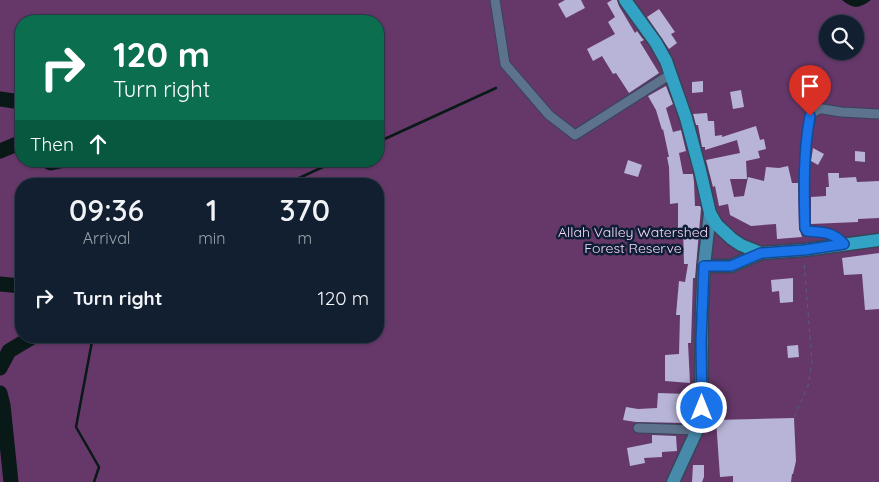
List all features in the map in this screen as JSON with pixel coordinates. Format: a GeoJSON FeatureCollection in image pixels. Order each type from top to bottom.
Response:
{"type":"FeatureCollection","features":[{"type":"Feature","properties":{"kind":"main road"},"geometry":{"type":"LineString","coordinates":[[625,0],[662,52],[671,74],[691,135],[710,213],[717,224],[732,240],[761,253]]}},
{"type":"Feature","properties":{"kind":"main road"},"geometry":{"type":"LineString","coordinates":[[673,482],[697,430],[702,408],[701,342],[704,266],[710,213]]}},
{"type":"Feature","properties":{"kind":"main road"},"geometry":{"type":"LineString","coordinates":[[704,266],[731,266],[761,253],[804,250],[879,240]]}},
{"type":"Feature","properties":{"kind":"street"},"geometry":{"type":"LineString","coordinates":[[495,0],[504,64],[549,115],[575,134],[671,74]]}},
{"type":"Feature","properties":{"kind":"street"},"geometry":{"type":"LineString","coordinates":[[844,244],[834,234],[807,231],[805,228],[804,181],[807,132],[810,116],[819,109],[879,114]]}},
{"type":"Feature","properties":{"kind":"street"},"geometry":{"type":"LineString","coordinates":[[638,428],[697,430]]}},
{"type":"Feature","properties":{"kind":"path"},"geometry":{"type":"LineString","coordinates":[[794,417],[808,386],[812,362],[804,250]]}},
{"type":"Feature","properties":{"kind":"green space","name":"Allah Valley Watershed Forest Reserve"},"geometry":{"type":"Polygon","coordinates":[[[0,0],[879,0],[879,482],[0,482],[0,0]]]}},
{"type":"Feature","properties":{"kind":"shaded area"},"geometry":{"type":"Polygon","coordinates":[[[842,0],[871,0],[856,7],[842,0]]]}},
{"type":"Feature","properties":{"kind":"building"},"geometry":{"type":"Polygon","coordinates":[[[565,0],[581,0],[585,8],[566,18],[558,4],[565,0]]]}},
{"type":"Feature","properties":{"kind":"building"},"geometry":{"type":"Polygon","coordinates":[[[617,0],[635,33],[637,31],[644,40],[640,42],[659,73],[629,93],[616,73],[613,74],[602,56],[593,61],[587,49],[615,34],[608,22],[615,17],[607,3],[617,0]]]}},
{"type":"Feature","properties":{"kind":"building"},"geometry":{"type":"Polygon","coordinates":[[[659,9],[675,32],[671,34],[677,43],[669,49],[647,17],[659,9]]]}},
{"type":"Feature","properties":{"kind":"building"},"geometry":{"type":"Polygon","coordinates":[[[703,81],[703,92],[692,93],[692,82],[703,81]]]}},
{"type":"Feature","properties":{"kind":"building"},"geometry":{"type":"Polygon","coordinates":[[[666,86],[673,104],[666,108],[673,132],[681,130],[686,151],[679,153],[683,174],[693,174],[695,206],[700,206],[701,208],[695,278],[693,278],[691,343],[688,343],[690,383],[665,381],[665,355],[679,354],[680,315],[676,315],[679,281],[685,282],[688,264],[684,264],[683,228],[678,228],[678,203],[670,204],[667,157],[669,157],[663,129],[648,96],[666,86]]]}},
{"type":"Feature","properties":{"kind":"building"},"geometry":{"type":"Polygon","coordinates":[[[741,90],[744,107],[733,109],[730,92],[741,90]]]}},
{"type":"Feature","properties":{"kind":"building"},"geometry":{"type":"Polygon","coordinates":[[[707,113],[708,121],[714,121],[715,136],[722,135],[722,137],[756,126],[760,140],[764,139],[766,149],[758,151],[760,158],[746,161],[747,179],[730,179],[734,197],[744,196],[748,177],[764,181],[766,167],[779,168],[788,166],[792,183],[798,183],[799,228],[802,237],[777,239],[776,224],[751,226],[730,215],[728,204],[719,206],[715,186],[713,187],[706,160],[740,153],[737,140],[705,150],[705,147],[702,147],[698,125],[696,125],[693,114],[707,113]]]}},
{"type":"Feature","properties":{"kind":"building"},"geometry":{"type":"Polygon","coordinates":[[[813,148],[824,154],[818,165],[811,161],[813,148]]]}},
{"type":"Feature","properties":{"kind":"building"},"geometry":{"type":"Polygon","coordinates":[[[855,151],[865,152],[865,162],[855,161],[855,151]]]}},
{"type":"Feature","properties":{"kind":"building"},"geometry":{"type":"Polygon","coordinates":[[[628,160],[642,165],[638,177],[624,173],[628,160]]]}},
{"type":"Feature","properties":{"kind":"building"},"geometry":{"type":"Polygon","coordinates":[[[828,173],[839,173],[839,178],[856,177],[857,182],[879,181],[879,218],[858,219],[858,222],[811,224],[811,197],[826,196],[826,187],[829,187],[828,173]]]}},
{"type":"Feature","properties":{"kind":"building"},"geometry":{"type":"Polygon","coordinates":[[[879,253],[879,309],[865,310],[862,274],[844,275],[842,258],[879,253]]]}},
{"type":"Feature","properties":{"kind":"building"},"geometry":{"type":"Polygon","coordinates":[[[793,278],[793,302],[780,303],[779,291],[772,292],[771,280],[793,278]]]}},
{"type":"Feature","properties":{"kind":"building"},"geometry":{"type":"Polygon","coordinates":[[[798,345],[799,357],[788,358],[787,346],[798,345]]]}},
{"type":"Feature","properties":{"kind":"building"},"geometry":{"type":"Polygon","coordinates":[[[658,393],[688,394],[687,423],[623,420],[626,407],[638,409],[657,408],[658,393]]]}},
{"type":"Feature","properties":{"kind":"building"},"geometry":{"type":"Polygon","coordinates":[[[794,418],[796,461],[791,482],[733,482],[733,476],[720,477],[716,420],[794,418]]]}},
{"type":"Feature","properties":{"kind":"building"},"geometry":{"type":"Polygon","coordinates":[[[652,435],[676,436],[677,451],[662,452],[662,457],[644,458],[645,463],[630,466],[627,448],[652,443],[652,435]]]}},
{"type":"Feature","properties":{"kind":"building"},"geometry":{"type":"Polygon","coordinates":[[[693,465],[704,465],[702,482],[692,482],[693,465]]]}},
{"type":"Feature","properties":{"kind":"waterway"},"geometry":{"type":"LineString","coordinates":[[384,139],[496,88]]}},
{"type":"Feature","properties":{"kind":"waterway"},"geometry":{"type":"LineString","coordinates":[[0,99],[15,101]]}},
{"type":"Feature","properties":{"kind":"waterway"},"geometry":{"type":"LineString","coordinates":[[0,151],[15,145]]}},
{"type":"Feature","properties":{"kind":"waterway"},"geometry":{"type":"LineString","coordinates":[[299,178],[323,167]]}},
{"type":"Feature","properties":{"kind":"waterway"},"geometry":{"type":"LineString","coordinates":[[0,284],[15,285]]}},
{"type":"Feature","properties":{"kind":"waterway"},"geometry":{"type":"LineString","coordinates":[[0,368],[9,351],[22,343]]}},
{"type":"Feature","properties":{"kind":"waterway"},"geometry":{"type":"LineString","coordinates":[[92,343],[76,427],[99,467],[94,482]]}},
{"type":"Feature","properties":{"kind":"waterway"},"geometry":{"type":"LineString","coordinates":[[0,393],[3,405],[11,482]]}},
{"type":"Feature","properties":{"kind":"route"},"geometry":{"type":"LineString","coordinates":[[702,408],[701,342],[704,266],[731,266],[761,253],[804,250],[844,244],[834,234],[807,231],[805,228],[804,181],[807,132],[810,116]]}}]}
